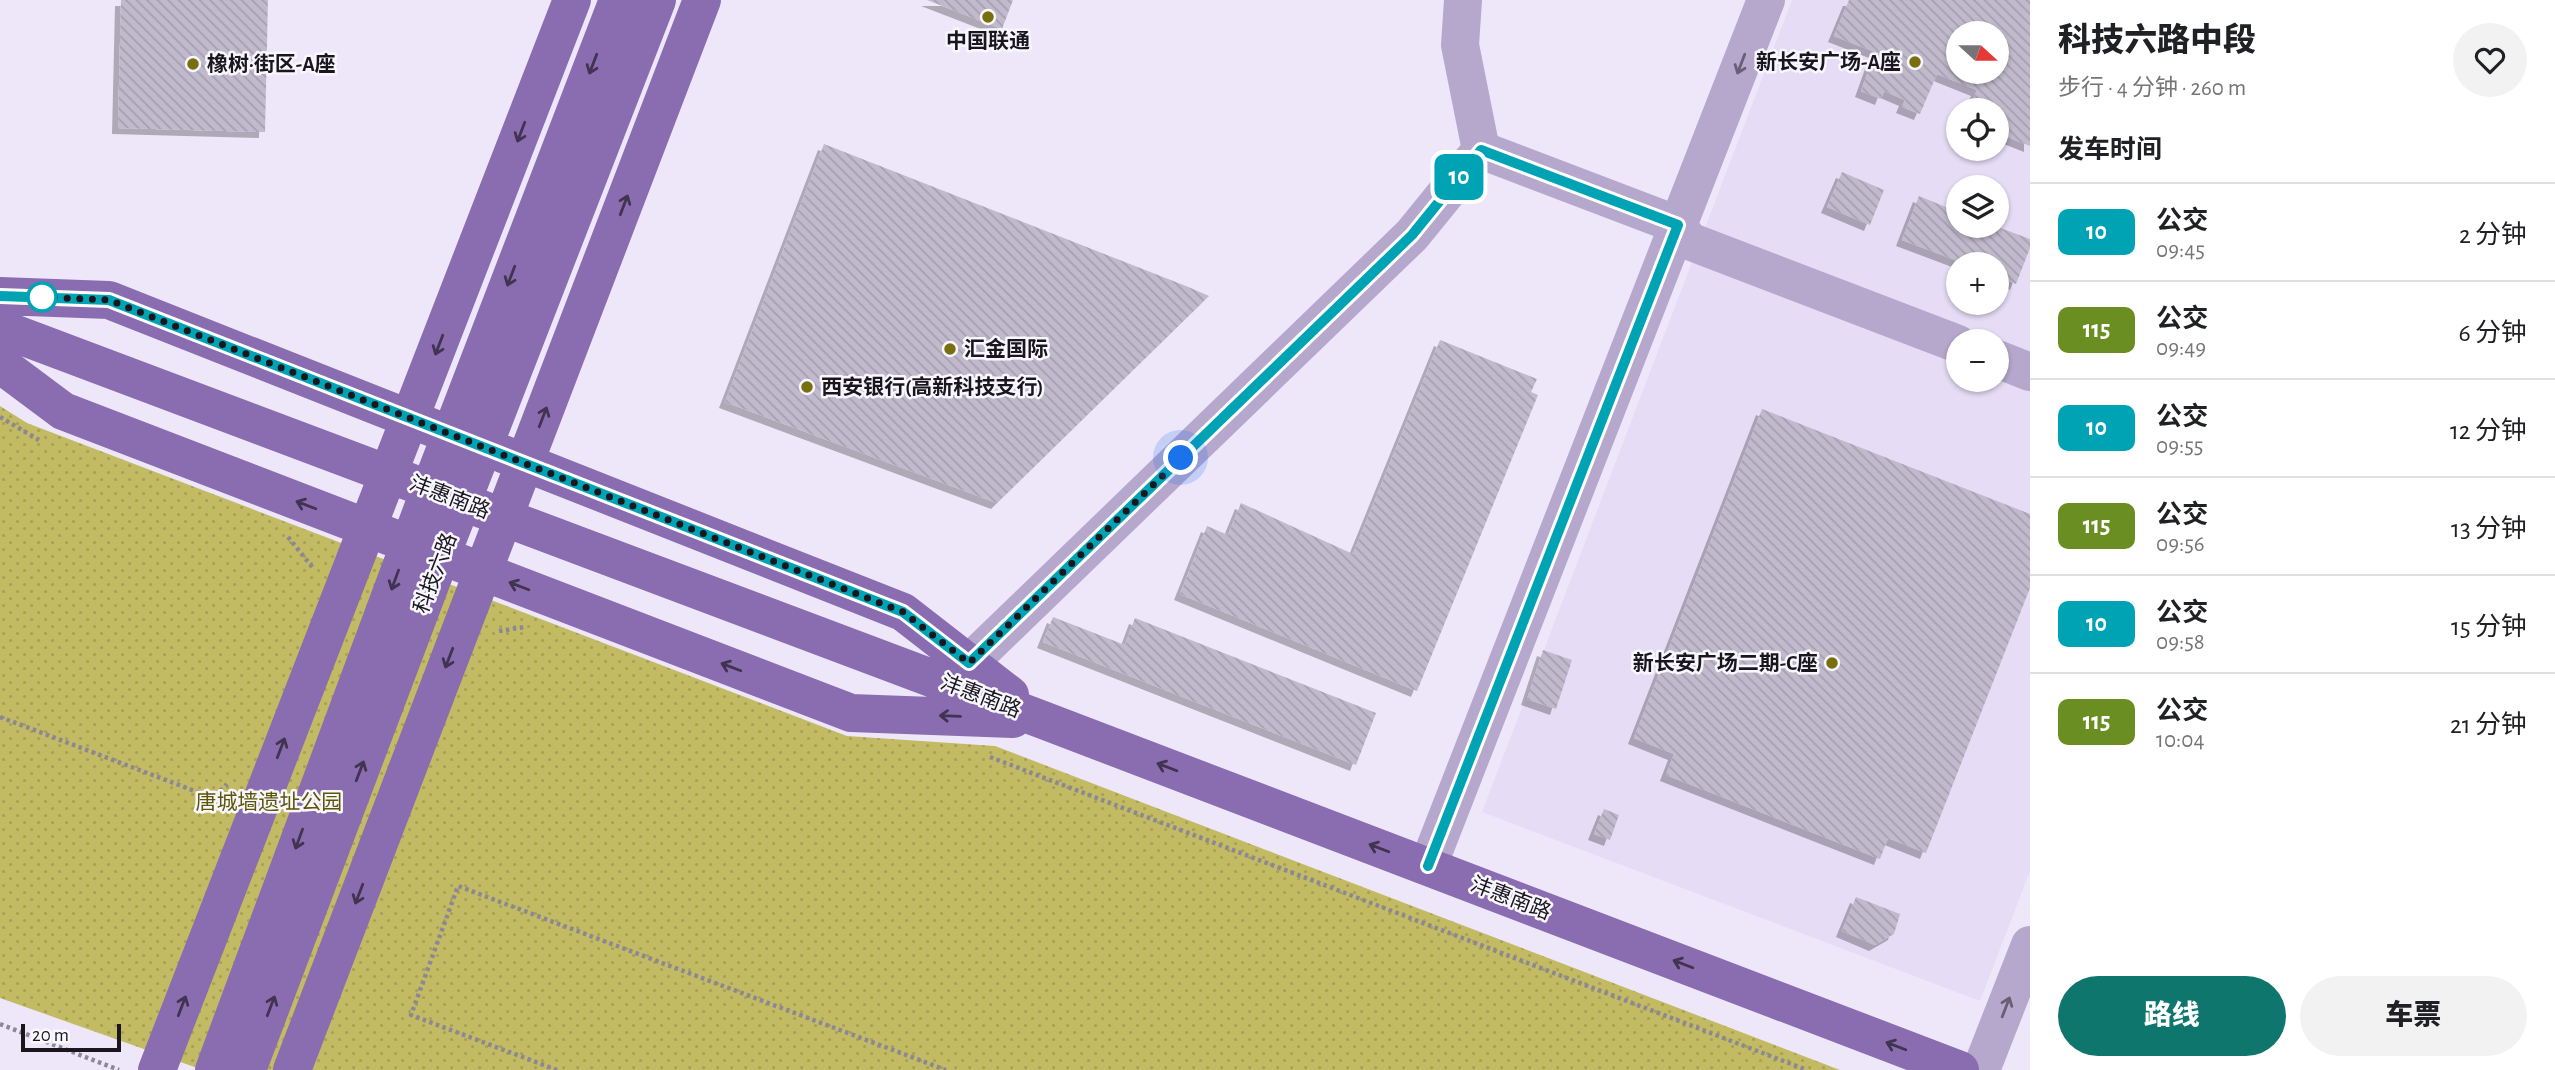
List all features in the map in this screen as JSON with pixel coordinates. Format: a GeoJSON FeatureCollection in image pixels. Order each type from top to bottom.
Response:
{"type":"FeatureCollection","features":[{"type":"Feature","properties":{"kind":"main road"},"geometry":{"type":"LineString","coordinates":[[157,1070],[572,0]]}},
{"type":"Feature","properties":{"kind":"main road","name":"科技六路"},"geometry":{"type":"LineString","coordinates":[[214,1070],[446,495],[450,435],[618,0]]}},
{"type":"Feature","properties":{"kind":"main road","name":"科技六路"},"geometry":{"type":"LineString","coordinates":[[446,495],[486,447],[657,0]]}},
{"type":"Feature","properties":{"kind":"main road"},"geometry":{"type":"LineString","coordinates":[[292,1070],[702,0]]}},
{"type":"Feature","properties":{"kind":"main road"},"geometry":{"type":"LineString","coordinates":[[0,296],[109,300],[903,612],[1043,720]]}},
{"type":"Feature","properties":{"kind":"main road","name":"沣惠南路"},"geometry":{"type":"LineString","coordinates":[[0,328],[1043,720],[1959,1070]]}},
{"type":"Feature","properties":{"kind":"main road"},"geometry":{"type":"LineString","coordinates":[[0,364],[63,411],[851,713],[1043,720]]}},
{"type":"Feature","properties":{"kind":"main road","name":"科技六路"},"geometry":{"type":"LineString","coordinates":[[247,1070],[425,550]]}},
{"type":"Feature","properties":{"kind":"street"},"geometry":{"type":"LineString","coordinates":[[1463,0],[1460,45],[1481,150]]}},
{"type":"Feature","properties":{"kind":"street"},"geometry":{"type":"LineString","coordinates":[[1428,866],[1766,0]]}},
{"type":"Feature","properties":{"kind":"street"},"geometry":{"type":"LineString","coordinates":[[1481,150],[1678,225],[1689,242],[1946,339]]}},
{"type":"Feature","properties":{"kind":"street"},"geometry":{"type":"LineString","coordinates":[[969,663],[1412,235],[1481,150]]}},
{"type":"Feature","properties":{"kind":"street"},"geometry":{"type":"LineString","coordinates":[[2009,364],[2030,372]]}},
{"type":"Feature","properties":{"kind":"street"},"geometry":{"type":"LineString","coordinates":[[1981,1070],[2030,944]]}},
{"type":"Feature","properties":{"kind":"path"},"geometry":{"type":"LineString","coordinates":[[0,418],[26,435],[51,445]]}},
{"type":"Feature","properties":{"kind":"path"},"geometry":{"type":"LineString","coordinates":[[285,533],[318,575]]}},
{"type":"Feature","properties":{"kind":"path"},"geometry":{"type":"LineString","coordinates":[[494,632],[529,626]]}},
{"type":"Feature","properties":{"kind":"path"},"geometry":{"type":"LineString","coordinates":[[0,717],[213,798],[229,782]]}},
{"type":"Feature","properties":{"kind":"path"},"geometry":{"type":"LineString","coordinates":[[982,757],[996,758],[1807,1070]]}},
{"type":"Feature","properties":{"kind":"path"},"geometry":{"type":"LineString","coordinates":[[557,1070],[411,1015],[457,886],[946,1070]]}},
{"type":"Feature","properties":{"kind":"path"},"geometry":{"type":"LineString","coordinates":[[0,1024],[119,1070]]}},
{"type":"Feature","properties":{"kind":"shaded area"},"geometry":{"type":"Polygon","coordinates":[[[1792,0],[2030,0],[2030,871],[1980,1001],[1482,812],[1792,0]]]}},
{"type":"Feature","properties":{"kind":"green space","name":"唐城墙遗址公园"},"geometry":{"type":"Polygon","coordinates":[[[0,406],[27,423],[847,736],[995,746],[1840,1070],[203,1070],[0,998],[0,406]]]}},
{"type":"Feature","properties":{"kind":"building","name":"橡树·街区-A座"},"geometry":{"type":"Polygon","coordinates":[[[121,0],[268,0],[265,132],[118,128],[121,0]]]}},
{"type":"Feature","properties":{"kind":"building","name":"中国联通"},"geometry":{"type":"Polygon","coordinates":[[[927,0],[1013,0],[1002,29],[927,0]]]}},
{"type":"Feature","properties":{"kind":"building","name":"新长安广场-A座"},"geometry":{"type":"Polygon","coordinates":[[[1849,0],[2030,0],[2030,146],[2009,138],[2009,98],[1974,98],[1977,90],[1962,84],[2009,84],[2009,21],[1946,21],[1946,78],[1937,74],[1920,114],[1902,107],[1905,100],[1884,91],[1881,99],[1861,91],[1875,52],[1834,36],[1849,0]]]}},
{"type":"Feature","properties":{"kind":"building","name":"汇金国际"},"geometry":{"type":"Polygon","coordinates":[[[824,144],[1209,296],[997,503],[725,402],[824,144]]]}},
{"type":"Feature","properties":{"kind":"building"},"geometry":{"type":"Polygon","coordinates":[[[1842,172],[1884,190],[1870,225],[1827,207],[1842,172]]]}},
{"type":"Feature","properties":{"kind":"building"},"geometry":{"type":"Polygon","coordinates":[[[1919,196],[1946,207],[1946,238],[2009,238],[2009,231],[2030,239],[2030,248],[2016,284],[2009,281],[2009,252],[1946,252],[1946,256],[1902,240],[1919,196]]]}},
{"type":"Feature","properties":{"kind":"building"},"geometry":{"type":"Polygon","coordinates":[[[1440,340],[1537,379],[1531,392],[1538,395],[1417,691],[1180,594],[1207,526],[1228,535],[1241,503],[1353,554],[1440,340]]]}},
{"type":"Feature","properties":{"kind":"building","name":"新长安广场二期-C座"},"geometry":{"type":"Polygon","coordinates":[[[1762,409],[2030,514],[2030,588],[1926,853],[1888,838],[1880,859],[1666,775],[1674,754],[1634,738],[1762,409]]]}},
{"type":"Feature","properties":{"kind":"building"},"geometry":{"type":"Polygon","coordinates":[[[1053,617],[1125,645],[1135,618],[1376,713],[1356,765],[1043,642],[1053,617]]]}},
{"type":"Feature","properties":{"kind":"building"},"geometry":{"type":"Polygon","coordinates":[[[1543,650],[1572,660],[1556,709],[1527,699],[1543,650]]]}},
{"type":"Feature","properties":{"kind":"building"},"geometry":{"type":"Polygon","coordinates":[[[1604,809],[1619,815],[1610,840],[1594,834],[1604,809]]]}},
{"type":"Feature","properties":{"kind":"building"},"geometry":{"type":"Polygon","coordinates":[[[1856,897],[1900,914],[1894,934],[1875,945],[1842,931],[1856,897]]]}},
{"type":"Feature","properties":{"kind":"bus line","name":"10"},"geometry":{"type":"LineString","coordinates":[[0,296],[109,300],[903,612],[969,663],[1412,235],[1481,150],[1678,225],[1428,866]]}},
{"type":"Feature","properties":{"kind":"place","name":"中国联通"},"geometry":{"type":"Point","coordinates":[988,17]}},
{"type":"Feature","properties":{"kind":"place","name":"新长安广场-A座"},"geometry":{"type":"Point","coordinates":[1915,62]}},
{"type":"Feature","properties":{"kind":"place","name":"橡树·街区-A座"},"geometry":{"type":"Point","coordinates":[193,64]}},
{"type":"Feature","properties":{"kind":"place","name":"汇金国际"},"geometry":{"type":"Point","coordinates":[950,349]}},
{"type":"Feature","properties":{"kind":"place","name":"西安银行(高新科技支行)"},"geometry":{"type":"Point","coordinates":[807,387]}},
{"type":"Feature","properties":{"kind":"place","name":"新长安广场二期-C座"},"geometry":{"type":"Point","coordinates":[1832,663]}},
{"type":"Feature","properties":{"kind":"route"},"geometry":{"type":"LineString","coordinates":[[42,297],[109,300],[450,435],[590,487],[903,612],[969,663],[1181,458]]}}]}
